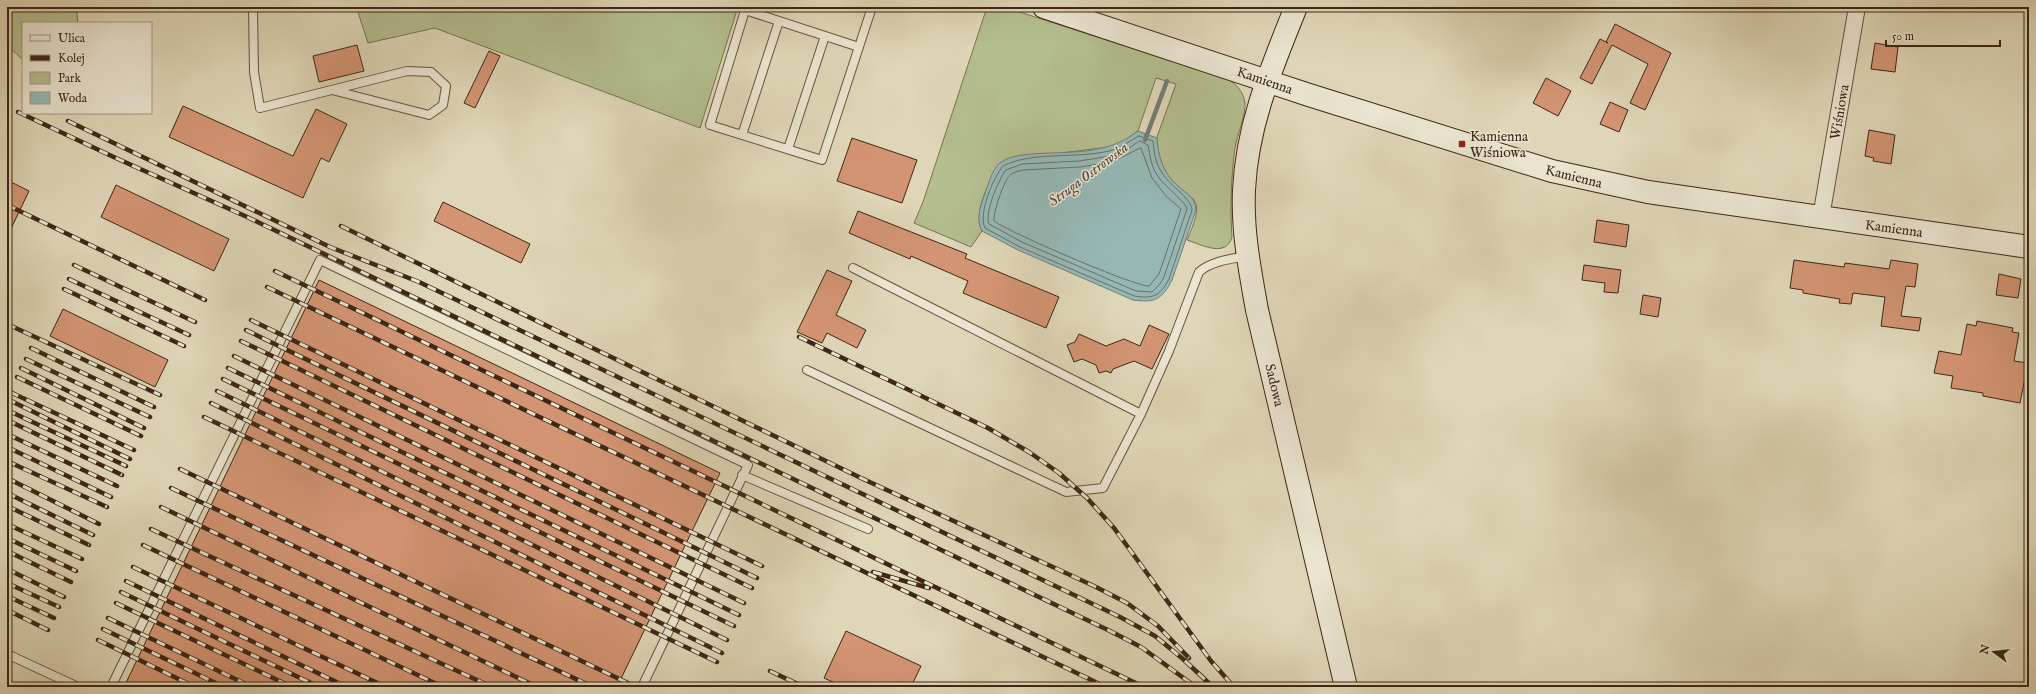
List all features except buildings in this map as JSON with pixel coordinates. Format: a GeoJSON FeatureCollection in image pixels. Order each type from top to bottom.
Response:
{"type":"FeatureCollection","features":[{"type":"Feature","properties":{"kind":"street","name":"Kamienna"},"geometry":{"type":"LineString","coordinates":[[1044,7],[1266,80],[1552,171],[1648,192],[2029,247]]}},
{"type":"Feature","properties":{"kind":"street","name":"Sadowa"},"geometry":{"type":"LineString","coordinates":[[1296,7],[1266,80],[1252,130],[1246,165],[1244,209],[1248,255],[1257,310],[1346,687]]}},
{"type":"Feature","properties":{"kind":"street","name":"Wiśniowa"},"geometry":{"type":"LineString","coordinates":[[1821,217],[1857,7]]}},
{"type":"Feature","properties":{"kind":"lane"},"geometry":{"type":"LineString","coordinates":[[253,7],[254,72],[260,108],[407,71],[432,72],[446,86],[443,105],[429,115],[332,90]]}},
{"type":"Feature","properties":{"kind":"lane"},"geometry":{"type":"LineString","coordinates":[[859,47],[779,21],[745,8],[710,125],[822,160],[859,47],[872,7]]}},
{"type":"Feature","properties":{"kind":"lane"},"geometry":{"type":"LineString","coordinates":[[742,135],[779,21]]}},
{"type":"Feature","properties":{"kind":"lane"},"geometry":{"type":"LineString","coordinates":[[788,149],[825,36]]}},
{"type":"Feature","properties":{"kind":"lane"},"geometry":{"type":"LineString","coordinates":[[807,370],[1066,492],[1103,488],[1141,414],[1169,351],[1198,272],[1213,264],[1248,255]]}},
{"type":"Feature","properties":{"kind":"lane"},"geometry":{"type":"LineString","coordinates":[[111,687],[320,260],[748,465],[642,687]]}},
{"type":"Feature","properties":{"kind":"lane"},"geometry":{"type":"LineString","coordinates":[[853,268],[1141,414]]}},
{"type":"Feature","properties":{"kind":"lane"},"geometry":{"type":"LineString","coordinates":[[742,475],[868,529]]}},
{"type":"Feature","properties":{"kind":"lane"},"geometry":{"type":"LineString","coordinates":[[7,654],[78,687]]}},
{"type":"Feature","properties":{"kind":"green space"},"geometry":{"type":"Polygon","coordinates":[[[7,7],[76,7],[78,22],[22,22],[22,59],[7,45],[7,7]]]}},
{"type":"Feature","properties":{"kind":"green space"},"geometry":{"type":"Polygon","coordinates":[[[352,7],[738,7],[700,128],[435,28],[368,43],[357,9],[352,7]]]}},
{"type":"Feature","properties":{"kind":"green space"},"geometry":{"type":"Polygon","coordinates":[[[987,7],[1004,7],[1228,79],[1237,86],[1243,95],[1245,108],[1236,143],[1234,159],[1231,192],[1232,237],[1229,243],[1225,247],[1213,248],[1187,240],[1196,217],[1196,204],[1191,196],[1178,187],[1165,171],[1160,158],[1157,137],[1176,84],[1156,78],[1138,131],[1122,142],[1109,147],[1061,153],[996,169],[980,208],[979,216],[982,231],[971,247],[914,223],[923,202],[987,7]]]}},
{"type":"Feature","properties":{"kind":"water"},"geometry":{"type":"Polygon","coordinates":[[[1138,131],[1157,138],[1160,158],[1165,170],[1173,181],[1192,199],[1196,210],[1172,280],[1165,292],[1157,299],[1147,301],[1133,300],[1018,250],[982,231],[979,222],[981,205],[992,173],[1000,163],[1011,157],[1046,153],[1087,151],[1113,145],[1138,131]]]}},
{"type":"Feature","properties":{"kind":"waterway","name":"Struga Ostrowska"},"geometry":{"type":"LineString","coordinates":[[1145,140],[1167,81]]}},
{"type":"Feature","properties":{"kind":"railway"},"geometry":{"type":"LineString","coordinates":[[18,112],[22,114]]}},
{"type":"Feature","properties":{"kind":"railway"},"geometry":{"type":"LineString","coordinates":[[22,114],[245,216],[1110,631],[1141,647],[1196,687]]}},
{"type":"Feature","properties":{"kind":"railway"},"geometry":{"type":"LineString","coordinates":[[68,121],[330,247],[419,282],[1120,617],[1155,636],[1183,659],[1213,687]]}},
{"type":"Feature","properties":{"kind":"railway"},"geometry":{"type":"LineString","coordinates":[[7,205],[205,300]]}},
{"type":"Feature","properties":{"kind":"railway"},"geometry":{"type":"LineString","coordinates":[[341,226],[861,478],[1096,587],[1127,603],[1158,626],[1189,658]]}},
{"type":"Feature","properties":{"kind":"railway"},"geometry":{"type":"LineString","coordinates":[[74,265],[195,322]]}},
{"type":"Feature","properties":{"kind":"railway"},"geometry":{"type":"LineString","coordinates":[[275,271],[1144,687]]}},
{"type":"Feature","properties":{"kind":"railway"},"geometry":{"type":"LineString","coordinates":[[69,279],[189,335]]}},
{"type":"Feature","properties":{"kind":"railway"},"geometry":{"type":"LineString","coordinates":[[267,287],[1106,687]]}},
{"type":"Feature","properties":{"kind":"railway"},"geometry":{"type":"LineString","coordinates":[[64,289],[184,346]]}},
{"type":"Feature","properties":{"kind":"railway"},"geometry":{"type":"LineString","coordinates":[[251,320],[762,566]]}},
{"type":"Feature","properties":{"kind":"railway"},"geometry":{"type":"LineString","coordinates":[[7,324],[160,395]]}},
{"type":"Feature","properties":{"kind":"railway"},"geometry":{"type":"LineString","coordinates":[[246,330],[757,578]]}},
{"type":"Feature","properties":{"kind":"railway"},"geometry":{"type":"LineString","coordinates":[[799,337],[988,428],[1029,452],[1059,473],[1087,498],[1114,528],[1211,661],[1234,687]]}},
{"type":"Feature","properties":{"kind":"railway"},"geometry":{"type":"LineString","coordinates":[[241,341],[752,588]]}},
{"type":"Feature","properties":{"kind":"railway"},"geometry":{"type":"LineString","coordinates":[[31,348],[154,407]]}},
{"type":"Feature","properties":{"kind":"railway"},"geometry":{"type":"LineString","coordinates":[[234,356],[744,603]]}},
{"type":"Feature","properties":{"kind":"railway"},"geometry":{"type":"LineString","coordinates":[[26,359],[150,417]]}},
{"type":"Feature","properties":{"kind":"railway"},"geometry":{"type":"LineString","coordinates":[[21,368],[144,428]]}},
{"type":"Feature","properties":{"kind":"railway"},"geometry":{"type":"LineString","coordinates":[[228,368],[739,615]]}},
{"type":"Feature","properties":{"kind":"railway"},"geometry":{"type":"LineString","coordinates":[[17,377],[141,436]]}},
{"type":"Feature","properties":{"kind":"railway"},"geometry":{"type":"LineString","coordinates":[[223,379],[734,626]]}},
{"type":"Feature","properties":{"kind":"railway"},"geometry":{"type":"LineString","coordinates":[[217,391],[727,640]]}},
{"type":"Feature","properties":{"kind":"railway"},"geometry":{"type":"LineString","coordinates":[[10,392],[134,450]]}},
{"type":"Feature","properties":{"kind":"railway"},"geometry":{"type":"LineString","coordinates":[[7,399],[130,459]]}},
{"type":"Feature","properties":{"kind":"railway"},"geometry":{"type":"LineString","coordinates":[[211,403],[722,653]]}},
{"type":"Feature","properties":{"kind":"railway"},"geometry":{"type":"LineString","coordinates":[[7,410],[126,466]]}},
{"type":"Feature","properties":{"kind":"railway"},"geometry":{"type":"LineString","coordinates":[[204,417],[717,662]]}},
{"type":"Feature","properties":{"kind":"railway"},"geometry":{"type":"LineString","coordinates":[[7,420],[122,475]]}},
{"type":"Feature","properties":{"kind":"railway"},"geometry":{"type":"LineString","coordinates":[[7,434],[117,486]]}},
{"type":"Feature","properties":{"kind":"railway"},"geometry":{"type":"LineString","coordinates":[[7,447],[111,497]]}},
{"type":"Feature","properties":{"kind":"railway"},"geometry":{"type":"LineString","coordinates":[[7,461],[107,507]]}},
{"type":"Feature","properties":{"kind":"railway"},"geometry":{"type":"LineString","coordinates":[[180,469],[636,687]]}},
{"type":"Feature","properties":{"kind":"railway"},"geometry":{"type":"LineString","coordinates":[[7,478],[99,524]]}},
{"type":"Feature","properties":{"kind":"railway"},"geometry":{"type":"LineString","coordinates":[[171,488],[593,687]]}},
{"type":"Feature","properties":{"kind":"railway"},"geometry":{"type":"LineString","coordinates":[[7,493],[93,535]]}},
{"type":"Feature","properties":{"kind":"railway"},"geometry":{"type":"LineString","coordinates":[[7,506],[89,545]]}},
{"type":"Feature","properties":{"kind":"railway"},"geometry":{"type":"LineString","coordinates":[[161,507],[537,687]]}},
{"type":"Feature","properties":{"kind":"railway"},"geometry":{"type":"LineString","coordinates":[[7,524],[82,559]]}},
{"type":"Feature","properties":{"kind":"railway"},"geometry":{"type":"LineString","coordinates":[[151,529],[492,687]]}},
{"type":"Feature","properties":{"kind":"railway"},"geometry":{"type":"LineString","coordinates":[[7,538],[76,571]]}},
{"type":"Feature","properties":{"kind":"railway"},"geometry":{"type":"LineString","coordinates":[[143,545],[443,687]]}},
{"type":"Feature","properties":{"kind":"railway"},"geometry":{"type":"LineString","coordinates":[[7,551],[71,582]]}},
{"type":"Feature","properties":{"kind":"railway"},"geometry":{"type":"LineString","coordinates":[[133,567],[386,687]]}},
{"type":"Feature","properties":{"kind":"railway"},"geometry":{"type":"LineString","coordinates":[[7,569],[64,597]]}},
{"type":"Feature","properties":{"kind":"railway"},"geometry":{"type":"LineString","coordinates":[[873,572],[929,588]]}},
{"type":"Feature","properties":{"kind":"railway"},"geometry":{"type":"LineString","coordinates":[[126,581],[347,687]]}},
{"type":"Feature","properties":{"kind":"railway"},"geometry":{"type":"LineString","coordinates":[[7,583],[59,607]]}},
{"type":"Feature","properties":{"kind":"railway"},"geometry":{"type":"LineString","coordinates":[[121,592],[319,687]]}},
{"type":"Feature","properties":{"kind":"railway"},"geometry":{"type":"LineString","coordinates":[[7,596],[54,618]]}},
{"type":"Feature","properties":{"kind":"railway"},"geometry":{"type":"LineString","coordinates":[[116,603],[292,687]]}},
{"type":"Feature","properties":{"kind":"railway"},"geometry":{"type":"LineString","coordinates":[[7,610],[48,630]]}},
{"type":"Feature","properties":{"kind":"railway"},"geometry":{"type":"LineString","coordinates":[[108,618],[252,687]]}},
{"type":"Feature","properties":{"kind":"railway"},"geometry":{"type":"LineString","coordinates":[[103,629],[224,687]]}},
{"type":"Feature","properties":{"kind":"railway"},"geometry":{"type":"LineString","coordinates":[[98,640],[195,687]]}},
{"type":"Feature","properties":{"kind":"railway"},"geometry":{"type":"LineString","coordinates":[[770,671],[804,687]]}},
{"type":"Feature","properties":{"kind":"place","name":"Kamienna Wiśniowa"},"geometry":{"type":"Point","coordinates":[1462,144]}}]}
